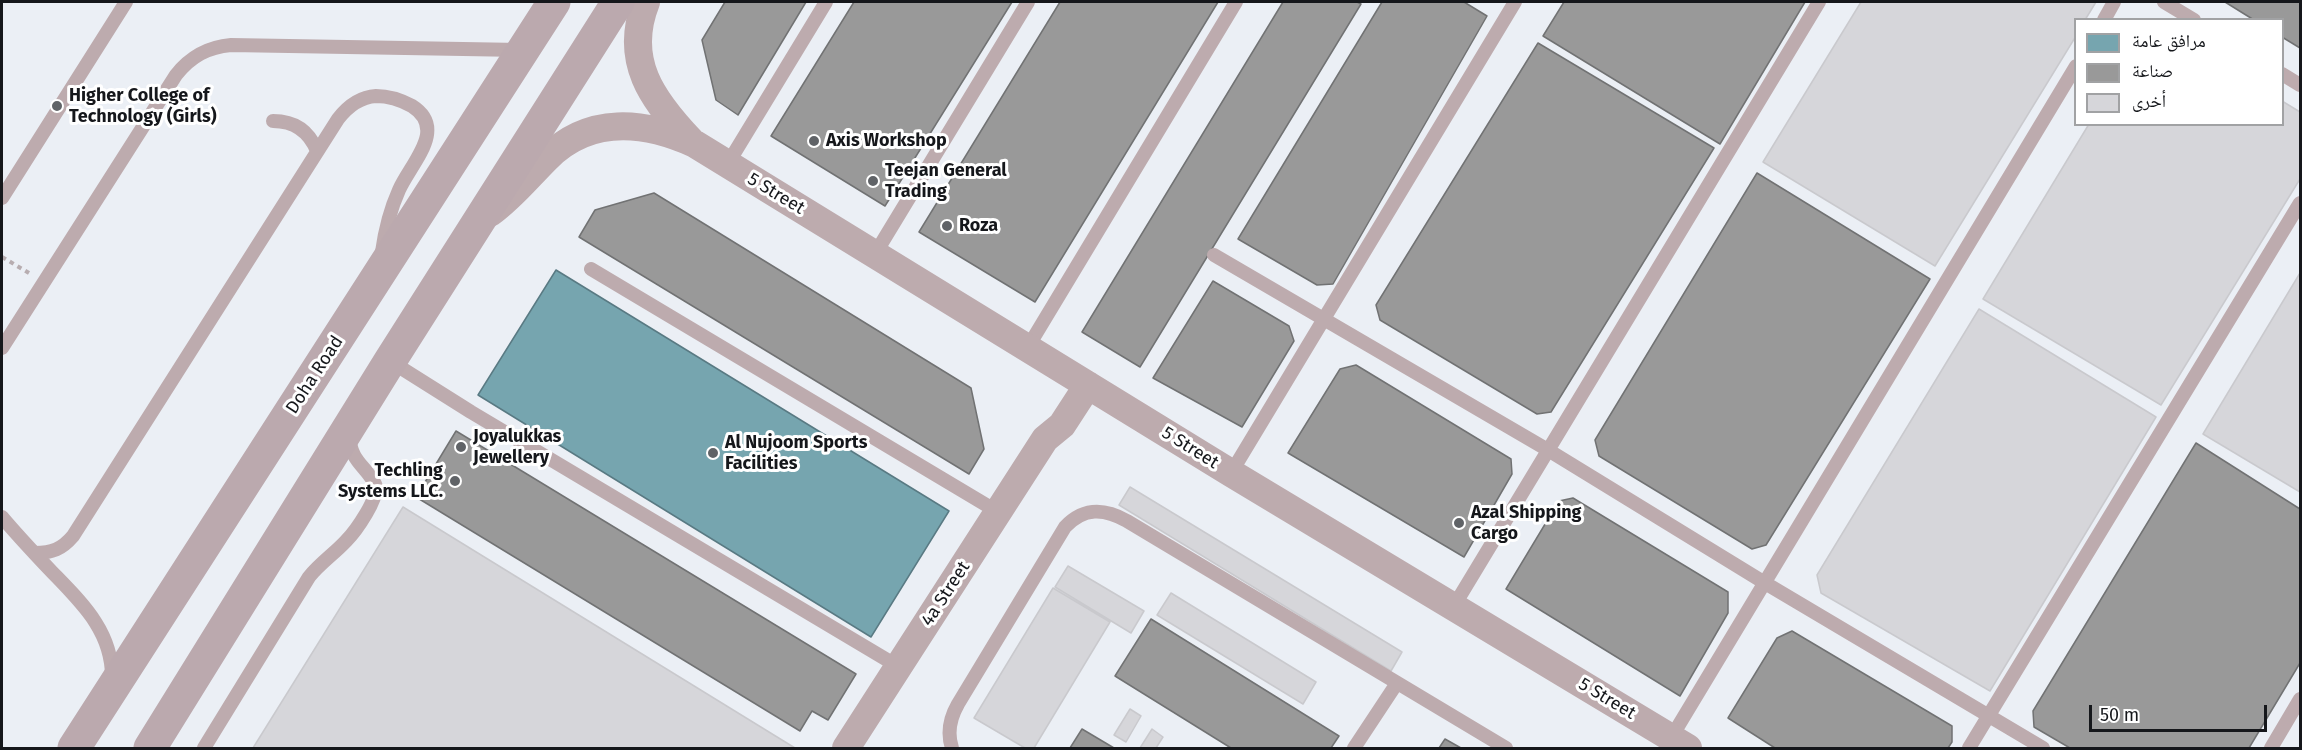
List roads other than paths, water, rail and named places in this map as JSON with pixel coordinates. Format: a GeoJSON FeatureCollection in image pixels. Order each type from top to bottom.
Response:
{"type":"FeatureCollection","features":[{"type":"Feature","properties":{"kind":"main road","name":"Doha Road"},"geometry":{"type":"LineString","coordinates":[[74,748],[554,2]]}},
{"type":"Feature","properties":{"kind":"main road"},"geometry":{"type":"LineString","coordinates":[[150,748],[390,361],[618,2]]}},
{"type":"Feature","properties":{"kind":"street","name":"5 Street"},"geometry":{"type":"LineString","coordinates":[[646,2],[639,20],[637,37],[641,69],[655,99],[695,144]]}},
{"type":"Feature","properties":{"kind":"street","name":"5 Street"},"geometry":{"type":"LineString","coordinates":[[479,222],[517,191],[561,146],[586,132],[613,126],[632,125],[673,135],[695,144],[1231,473],[1679,743]]}},
{"type":"Feature","properties":{"kind":"street","name":"4a Street"},"geometry":{"type":"LineString","coordinates":[[846,748],[1046,439],[1053,410],[1081,380]]}},
{"type":"Feature","properties":{"kind":"lane"},"geometry":{"type":"LineString","coordinates":[[2,198],[126,2]]}},
{"type":"Feature","properties":{"kind":"lane"},"geometry":{"type":"LineString","coordinates":[[728,165],[826,2]]}},
{"type":"Feature","properties":{"kind":"lane"},"geometry":{"type":"LineString","coordinates":[[875,254],[1028,2]]}},
{"type":"Feature","properties":{"kind":"lane"},"geometry":{"type":"LineString","coordinates":[[1028,347],[1236,2]]}},
{"type":"Feature","properties":{"kind":"lane"},"geometry":{"type":"LineString","coordinates":[[1231,473],[1515,2]]}},
{"type":"Feature","properties":{"kind":"lane"},"geometry":{"type":"LineString","coordinates":[[1454,606],[1819,2]]}},
{"type":"Feature","properties":{"kind":"lane"},"geometry":{"type":"LineString","coordinates":[[2105,18],[2114,2]]}},
{"type":"Feature","properties":{"kind":"lane"},"geometry":{"type":"LineString","coordinates":[[2164,2],[2191,18]]}},
{"type":"Feature","properties":{"kind":"lane"},"geometry":{"type":"LineString","coordinates":[[2,348],[176,75],[184,65],[206,50],[218,46],[263,45],[523,50]]}},
{"type":"Feature","properties":{"kind":"lane"},"geometry":{"type":"LineString","coordinates":[[1679,743],[1765,583],[2074,69]]}},
{"type":"Feature","properties":{"kind":"lane"},"geometry":{"type":"LineString","coordinates":[[2284,75],[2301,85]]}},
{"type":"Feature","properties":{"kind":"lane"},"geometry":{"type":"LineString","coordinates":[[35,553],[57,550],[73,536],[344,111],[360,99],[370,97],[390,98],[409,105],[423,116],[427,124],[426,142],[405,178],[392,208],[386,229],[380,274]]}},
{"type":"Feature","properties":{"kind":"lane"},"geometry":{"type":"LineString","coordinates":[[273,122],[289,123],[304,130],[317,152]]}},
{"type":"Feature","properties":{"kind":"lane"},"geometry":{"type":"LineString","coordinates":[[1969,748],[2301,203]]}},
{"type":"Feature","properties":{"kind":"lane"},"geometry":{"type":"LineString","coordinates":[[1214,255],[1548,450],[1765,583],[2043,748]]}},
{"type":"Feature","properties":{"kind":"lane"},"geometry":{"type":"LineString","coordinates":[[591,269],[998,512]]}},
{"type":"Feature","properties":{"kind":"lane"},"geometry":{"type":"LineString","coordinates":[[390,361],[471,412],[899,667]]}},
{"type":"Feature","properties":{"kind":"lane"},"geometry":{"type":"LineString","coordinates":[[204,748],[301,590],[319,565],[348,539],[376,497],[376,485],[356,461],[352,451],[349,428]]}},
{"type":"Feature","properties":{"kind":"lane"},"geometry":{"type":"LineString","coordinates":[[952,748],[950,722],[958,704],[1065,527],[1082,513],[1093,510],[1105,511],[1127,521],[1506,748]]}},
{"type":"Feature","properties":{"kind":"lane"},"geometry":{"type":"LineString","coordinates":[[2,517],[88,609],[98,624],[110,656],[112,690]]}},
{"type":"Feature","properties":{"kind":"lane"},"geometry":{"type":"LineString","coordinates":[[1354,748],[1396,683]]}},
{"type":"Feature","properties":{"kind":"lane"},"geometry":{"type":"LineString","coordinates":[[2271,748],[2301,699]]}},
{"type":"Feature","properties":{"kind":"place","name":"Higher College of Technology (Girls)"},"geometry":{"type":"Point","coordinates":[57,106]}},
{"type":"Feature","properties":{"kind":"place","name":"Axis Workshop"},"geometry":{"type":"Point","coordinates":[814,141]}},
{"type":"Feature","properties":{"kind":"place","name":"Teejan General Trading"},"geometry":{"type":"Point","coordinates":[873,181]}},
{"type":"Feature","properties":{"kind":"place","name":"Roza"},"geometry":{"type":"Point","coordinates":[947,226]}},
{"type":"Feature","properties":{"kind":"place","name":"Joyalukkas Jewellery"},"geometry":{"type":"Point","coordinates":[461,447]}},
{"type":"Feature","properties":{"kind":"place","name":"Al Nujoom Sports Facilities"},"geometry":{"type":"Point","coordinates":[713,453]}},
{"type":"Feature","properties":{"kind":"place","name":"Techling Systems LLC."},"geometry":{"type":"Point","coordinates":[455,481]}},
{"type":"Feature","properties":{"kind":"place","name":"Azal Shipping Cargo"},"geometry":{"type":"Point","coordinates":[1459,523]}}]}
